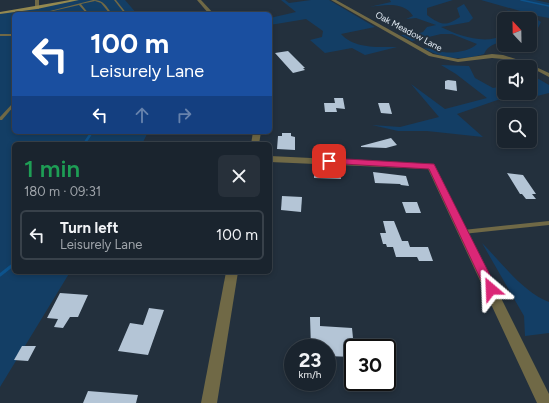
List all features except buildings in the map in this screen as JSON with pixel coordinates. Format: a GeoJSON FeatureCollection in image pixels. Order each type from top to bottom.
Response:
{"type":"FeatureCollection","features":[{"type":"Feature","properties":{"kind":"main road"},"geometry":{"type":"LineString","coordinates":[[12,12],[78,2]]}},
{"type":"Feature","properties":{"kind":"main road"},"geometry":{"type":"LineString","coordinates":[[0,14],[12,12]]}},
{"type":"Feature","properties":{"kind":"street"},"geometry":{"type":"LineString","coordinates":[[37,0],[37,8]]}},
{"type":"Feature","properties":{"kind":"street"},"geometry":{"type":"LineString","coordinates":[[199,0],[210,12]]}},
{"type":"Feature","properties":{"kind":"street","name":"Oak Meadow Lane"},"geometry":{"type":"LineString","coordinates":[[333,0],[431,55],[442,59],[462,61],[486,56],[501,57],[515,60],[549,75]]}},
{"type":"Feature","properties":{"kind":"street"},"geometry":{"type":"LineString","coordinates":[[272,159],[431,166],[545,403]]}},
{"type":"Feature","properties":{"kind":"street"},"geometry":{"type":"LineString","coordinates":[[209,403],[232,274]]}},
{"type":"Feature","properties":{"kind":"lane"},"geometry":{"type":"LineString","coordinates":[[52,12],[51,11],[78,2],[96,0],[102,2],[107,1]]}},
{"type":"Feature","properties":{"kind":"lane"},"geometry":{"type":"LineString","coordinates":[[115,0],[124,12]]}},
{"type":"Feature","properties":{"kind":"lane"},"geometry":{"type":"LineString","coordinates":[[78,2],[86,12]]}},
{"type":"Feature","properties":{"kind":"lane"},"geometry":{"type":"LineString","coordinates":[[102,2],[110,12]]}},
{"type":"Feature","properties":{"kind":"lane"},"geometry":{"type":"LineString","coordinates":[[0,35],[12,35]]}},
{"type":"Feature","properties":{"kind":"lane"},"geometry":{"type":"LineString","coordinates":[[0,118],[12,106]]}},
{"type":"Feature","properties":{"kind":"lane"},"geometry":{"type":"LineString","coordinates":[[463,232],[549,223]]}},
{"type":"Feature","properties":{"kind":"shaded area"},"geometry":{"type":"Polygon","coordinates":[[[74,0],[125,0],[135,12],[12,12],[12,134],[147,134],[143,142],[12,142],[12,274],[69,274],[0,387],[0,13],[74,0]]]}},
{"type":"Feature","properties":{"kind":"shaded area"},"geometry":{"type":"Polygon","coordinates":[[[281,0],[285,0],[289,3],[311,0],[329,0],[375,27],[341,34],[346,39],[360,45],[397,47],[365,55],[352,48],[325,53],[310,40],[322,37],[323,31],[306,19],[272,25],[272,18],[296,12],[281,0]]]}},
{"type":"Feature","properties":{"kind":"shaded area"},"geometry":{"type":"Polygon","coordinates":[[[390,0],[453,0],[427,8],[427,15],[443,24],[460,17],[457,8],[464,4],[473,18],[469,22],[441,27],[472,38],[497,38],[497,43],[492,45],[484,54],[468,58],[453,58],[438,55],[423,48],[452,53],[466,50],[477,44],[452,34],[441,34],[412,41],[401,35],[423,32],[427,27],[436,25],[416,18],[406,19],[413,16],[409,11],[399,6],[387,5],[369,7],[391,2],[390,0]]]}},
{"type":"Feature","properties":{"kind":"shaded area"},"geometry":{"type":"Polygon","coordinates":[[[481,0],[535,0],[549,3],[549,18],[537,16],[537,12],[524,12],[481,0]]]}},
{"type":"Feature","properties":{"kind":"shaded area"},"geometry":{"type":"Polygon","coordinates":[[[537,19],[541,22],[537,30],[537,19]]]}},
{"type":"Feature","properties":{"kind":"shaded area"},"geometry":{"type":"Polygon","coordinates":[[[441,65],[469,66],[475,78],[493,88],[497,87],[497,100],[457,114],[483,137],[427,131],[398,131],[372,125],[400,127],[439,117],[411,84],[445,109],[487,98],[456,74],[441,65]]]}},
{"type":"Feature","properties":{"kind":"shaded area"},"geometry":{"type":"Polygon","coordinates":[[[537,78],[549,85],[549,93],[537,96],[537,78]]]}},
{"type":"Feature","properties":{"kind":"shaded area"},"geometry":{"type":"Polygon","coordinates":[[[482,243],[521,284],[539,297],[549,302],[549,333],[525,336],[524,316],[482,243]]]}},
{"type":"Feature","properties":{"kind":"waterway"},"geometry":{"type":"LineString","coordinates":[[521,0],[549,6]]}},
{"type":"Feature","properties":{"kind":"waterway"},"geometry":{"type":"LineString","coordinates":[[85,142],[91,134]]}},
{"type":"Feature","properties":{"kind":"waterway"},"geometry":{"type":"LineString","coordinates":[[0,275],[12,266]]}},
{"type":"Feature","properties":{"kind":"route"},"geometry":{"type":"LineString","coordinates":[[329,161],[431,166],[491,289]]}}]}
